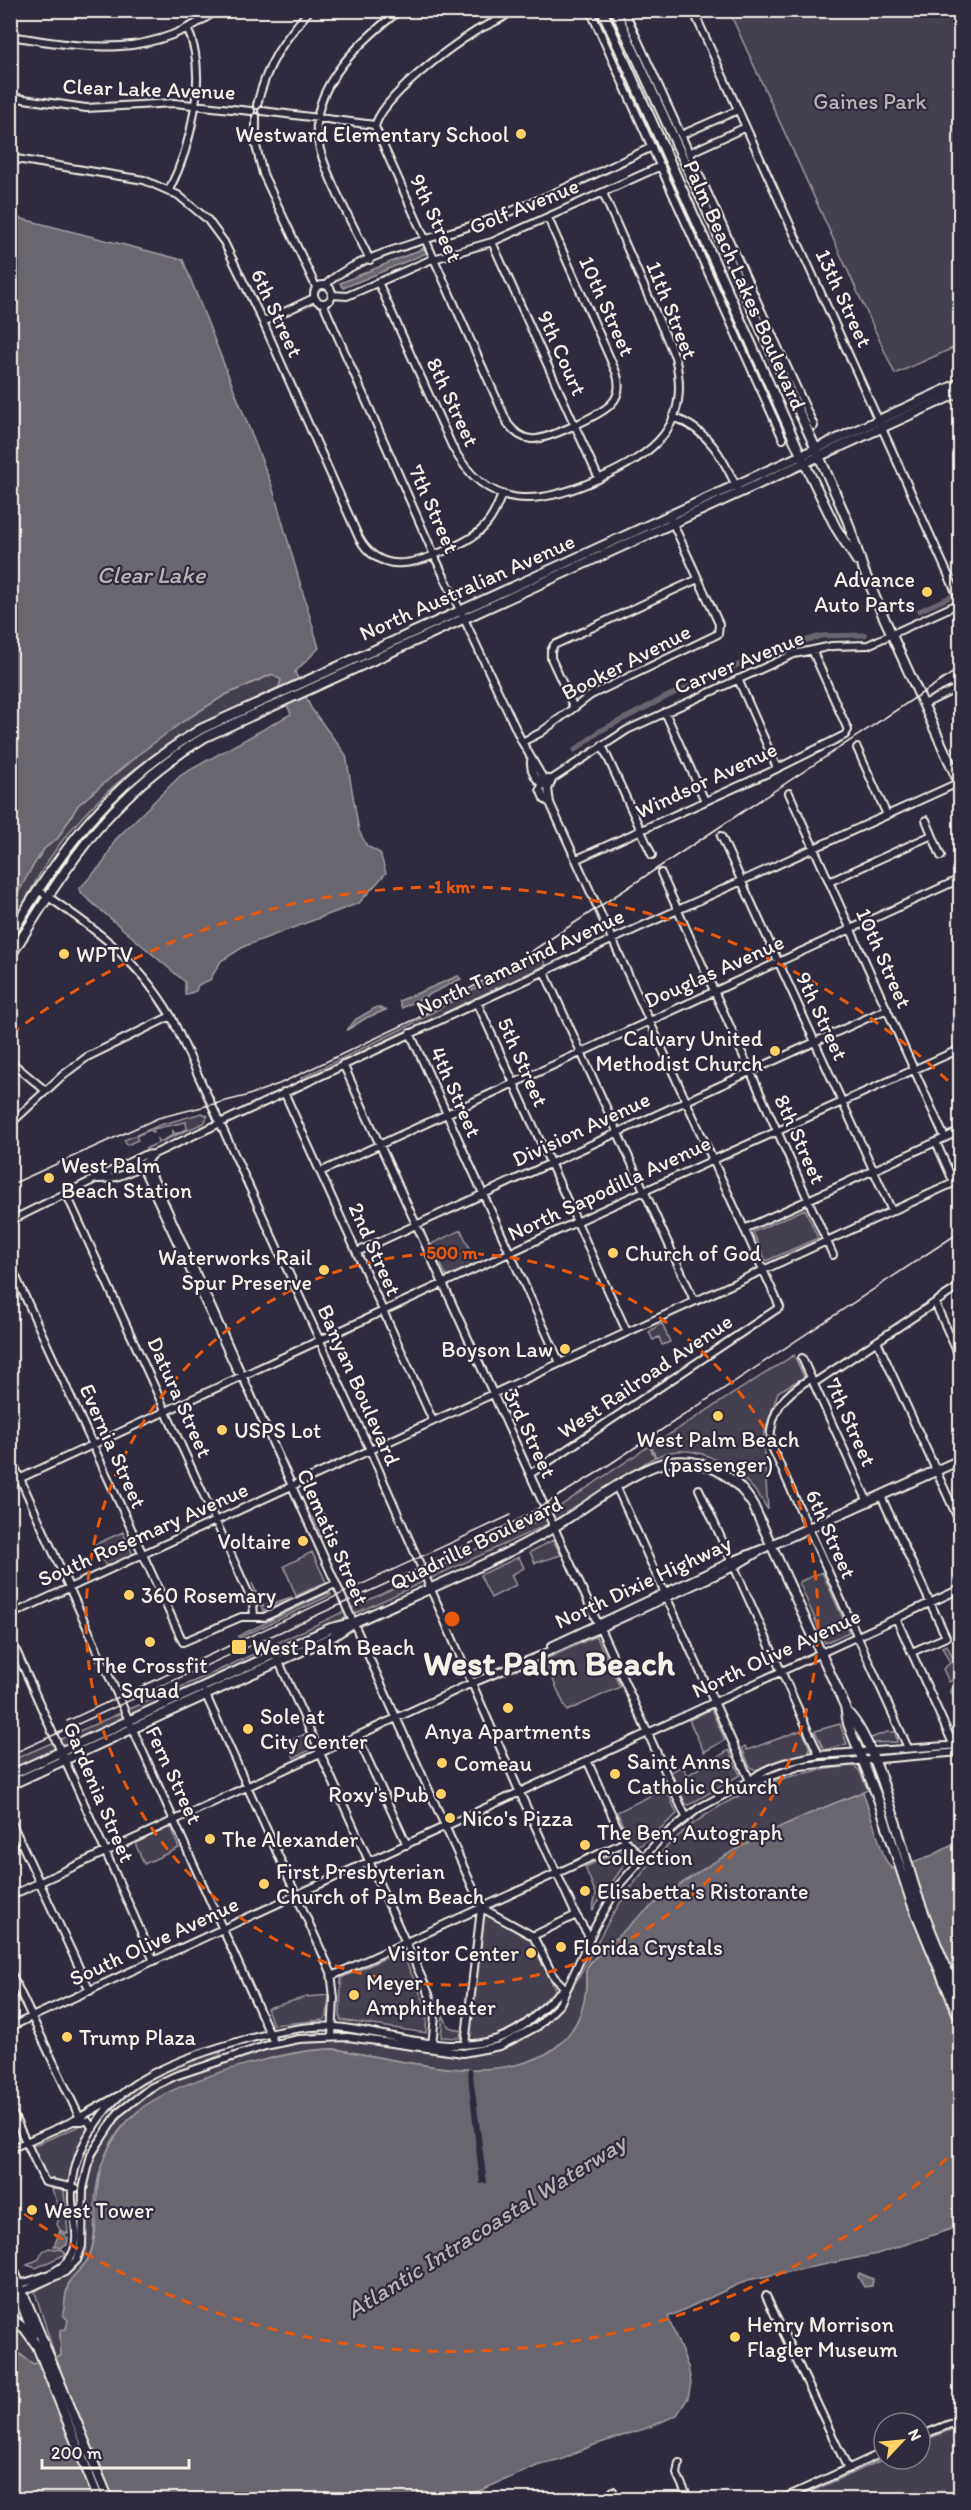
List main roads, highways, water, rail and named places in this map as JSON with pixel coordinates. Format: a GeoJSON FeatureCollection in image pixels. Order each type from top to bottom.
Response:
{"type":"FeatureCollection","features":[{"type":"Feature","properties":{"kind":"main road","name":"Palm Beach Lakes Boulevard"},"geometry":{"type":"LineString","coordinates":[[602,10],[750,336],[803,460],[836,528],[864,571]]}},
{"type":"Feature","properties":{"kind":"main road","name":"Palm Beach Lakes Boulevard"},"geometry":{"type":"LineString","coordinates":[[615,10],[746,299],[793,389],[848,522],[864,571],[960,783]]}},
{"type":"Feature","properties":{"kind":"main road"},"geometry":{"type":"LineString","coordinates":[[735,304],[746,299]]}},
{"type":"Feature","properties":{"kind":"main road","name":"North Australian Avenue"},"geometry":{"type":"LineString","coordinates":[[10,936],[72,839],[113,794],[165,752],[221,718],[275,693],[304,685],[803,460],[960,383]]}},
{"type":"Feature","properties":{"kind":"main road","name":"North Australian Avenue"},"geometry":{"type":"LineString","coordinates":[[818,453],[882,429],[960,392]]}},
{"type":"Feature","properties":{"kind":"main road","name":"North Australian Avenue"},"geometry":{"type":"LineString","coordinates":[[10,957],[86,840],[134,788],[186,748],[226,726],[279,702],[304,685]]}},
{"type":"Feature","properties":{"kind":"main road"},"geometry":{"type":"LineString","coordinates":[[221,718],[226,726]]}},
{"type":"Feature","properties":{"kind":"main road","name":"North Dixie Highway"},"geometry":{"type":"LineString","coordinates":[[771,1545],[960,1460]]}},
{"type":"Feature","properties":{"kind":"main road","name":"Quadrille Boulevard"},"geometry":{"type":"LineString","coordinates":[[10,1785],[62,1757],[277,1657],[331,1628],[352,1623],[554,1528],[650,1468],[676,1461],[706,1465],[737,1484],[753,1505],[771,1545]]}},
{"type":"Feature","properties":{"kind":"main road"},"geometry":{"type":"LineString","coordinates":[[771,1545],[847,1712],[848,1724],[866,1755],[922,1910],[960,1999]]}},
{"type":"Feature","properties":{"kind":"main road","name":"Quadrille Boulevard"},"geometry":{"type":"LineString","coordinates":[[10,1776],[62,1757]]}},
{"type":"Feature","properties":{"kind":"main road"},"geometry":{"type":"LineString","coordinates":[[902,1858],[922,1931],[960,2020]]}},
{"type":"Feature","properties":{"kind":"main road"},"geometry":{"type":"LineString","coordinates":[[10,2262],[35,2341],[99,2499]]}},
{"type":"Feature","properties":{"kind":"main road"},"geometry":{"type":"LineString","coordinates":[[19,2292],[47,2347],[109,2499]]}},
{"type":"Feature","properties":{"kind":"main road"},"geometry":{"type":"LineString","coordinates":[[10,2318],[21,2325],[35,2341]]}},
{"type":"Feature","properties":{"kind":"water","name":"Clear Lake"},"geometry":{"type":"Polygon","coordinates":[[[11,216],[183,260],[272,486],[319,648],[295,672],[311,708],[346,755],[359,831],[367,846],[380,853],[386,873],[359,903],[245,946],[221,961],[210,980],[198,985],[196,991],[185,995],[185,982],[83,895],[79,889],[104,862],[115,840],[181,775],[291,714],[279,687],[281,680],[272,674],[225,695],[182,722],[139,754],[78,805],[58,838],[44,849],[11,906],[11,216]]]}},
{"type":"Feature","properties":{"kind":"water"},"geometry":{"type":"Polygon","coordinates":[[[424,248],[427,253],[343,288],[340,283],[424,248]]]}},
{"type":"Feature","properties":{"kind":"water"},"geometry":{"type":"Polygon","coordinates":[[[458,976],[461,979],[402,1008],[399,1001],[458,976]]]}},
{"type":"Feature","properties":{"kind":"water"},"geometry":{"type":"Polygon","coordinates":[[[377,1007],[386,1010],[366,1018],[347,1030],[356,1019],[377,1007]]]}},
{"type":"Feature","properties":{"kind":"water","name":"Atlantic Intracoastal Waterway"},"geometry":{"type":"Polygon","coordinates":[[[863,1792],[885,1859],[892,1869],[933,1855],[960,1841],[960,2226],[877,2254],[748,2280],[668,2317],[688,2367],[691,2383],[688,2398],[677,2415],[650,2427],[591,2446],[561,2460],[537,2466],[461,2499],[11,2499],[10,2347],[33,2364],[61,2356],[60,2330],[66,2329],[68,2320],[63,2315],[68,2287],[71,2279],[88,2259],[94,2243],[101,2168],[115,2138],[137,2112],[154,2100],[202,2078],[260,2061],[313,2050],[334,2049],[408,2063],[460,2069],[509,2066],[532,2060],[554,2049],[570,2032],[581,2012],[588,1966],[644,1912],[672,1890],[732,1851],[796,1819],[863,1792]]]}},
{"type":"Feature","properties":{"kind":"water"},"geometry":{"type":"Polygon","coordinates":[[[60,2231],[68,2238],[67,2245],[61,2248],[54,2246],[60,2231]]]}},
{"type":"Feature","properties":{"kind":"water"},"geometry":{"type":"Polygon","coordinates":[[[859,2273],[873,2279],[872,2286],[864,2287],[858,2277],[859,2273]]]}},
{"type":"Feature","properties":{"kind":"waterway"},"geometry":{"type":"LineString","coordinates":[[919,611],[950,597]]}},
{"type":"Feature","properties":{"kind":"waterway"},"geometry":{"type":"LineString","coordinates":[[575,750],[600,731],[668,696],[765,653],[821,636],[865,635]]}},
{"type":"Feature","properties":{"kind":"railway"},"geometry":{"type":"LineString","coordinates":[[10,1185],[158,1118],[246,1096],[279,1084],[418,1018],[511,965],[960,668]]}},
{"type":"Feature","properties":{"kind":"railway"},"geometry":{"type":"LineString","coordinates":[[10,1755],[414,1571],[522,1518],[595,1474],[960,1232]]}},
{"type":"Feature","properties":{"kind":"railway"},"geometry":{"type":"LineString","coordinates":[[67,1721],[511,1515]]}},
{"type":"Feature","properties":{"kind":"place","name":"Westward Elementary School"},"geometry":{"type":"Point","coordinates":[521,134]}},
{"type":"Feature","properties":{"kind":"place","name":"Advance Auto Parts"},"geometry":{"type":"Point","coordinates":[927,592]}},
{"type":"Feature","properties":{"kind":"place","name":"WPTV"},"geometry":{"type":"Point","coordinates":[64,954]}},
{"type":"Feature","properties":{"kind":"place","name":"Calvary United Methodist Church"},"geometry":{"type":"Point","coordinates":[775,1051]}},
{"type":"Feature","properties":{"kind":"place","name":"West Palm Beach Station"},"geometry":{"type":"Point","coordinates":[49,1178]}},
{"type":"Feature","properties":{"kind":"place","name":"Church of God"},"geometry":{"type":"Point","coordinates":[613,1253]}},
{"type":"Feature","properties":{"kind":"place","name":"Waterworks Rail Spur Preserve"},"geometry":{"type":"Point","coordinates":[324,1270]}},
{"type":"Feature","properties":{"kind":"place","name":"Boyson Law"},"geometry":{"type":"Point","coordinates":[565,1349]}},
{"type":"Feature","properties":{"kind":"place","name":"West Palm Beach (passenger)"},"geometry":{"type":"Point","coordinates":[718,1416]}},
{"type":"Feature","properties":{"kind":"place","name":"USPS Lot"},"geometry":{"type":"Point","coordinates":[222,1430]}},
{"type":"Feature","properties":{"kind":"place","name":"Voltaire"},"geometry":{"type":"Point","coordinates":[303,1541]}},
{"type":"Feature","properties":{"kind":"place","name":"360 Rosemary"},"geometry":{"type":"Point","coordinates":[129,1595]}},
{"type":"Feature","properties":{"kind":"place","name":"The Crossfit Squad"},"geometry":{"type":"Point","coordinates":[150,1642]}},
{"type":"Feature","properties":{"kind":"place","name":"West Palm Beach"},"geometry":{"type":"Point","coordinates":[239,1647]}},
{"type":"Feature","properties":{"kind":"place","name":"Anya Apartments"},"geometry":{"type":"Point","coordinates":[508,1708]}},
{"type":"Feature","properties":{"kind":"place","name":"Sole at City Center"},"geometry":{"type":"Point","coordinates":[248,1729]}},
{"type":"Feature","properties":{"kind":"place","name":"Comeau"},"geometry":{"type":"Point","coordinates":[442,1763]}},
{"type":"Feature","properties":{"kind":"place","name":"Saint Anns Catholic Church"},"geometry":{"type":"Point","coordinates":[615,1774]}},
{"type":"Feature","properties":{"kind":"place","name":"Roxy's Pub"},"geometry":{"type":"Point","coordinates":[441,1794]}},
{"type":"Feature","properties":{"kind":"place","name":"Nico's Pizza"},"geometry":{"type":"Point","coordinates":[450,1818]}},
{"type":"Feature","properties":{"kind":"place","name":"The Alexander"},"geometry":{"type":"Point","coordinates":[210,1839]}},
{"type":"Feature","properties":{"kind":"place","name":"The Ben, Autograph Collection"},"geometry":{"type":"Point","coordinates":[585,1845]}},
{"type":"Feature","properties":{"kind":"place","name":"First Presbyterian Church of Palm Beach"},"geometry":{"type":"Point","coordinates":[264,1884]}},
{"type":"Feature","properties":{"kind":"place","name":"Elisabetta's Ristorante"},"geometry":{"type":"Point","coordinates":[585,1891]}},
{"type":"Feature","properties":{"kind":"place","name":"Florida Crystals"},"geometry":{"type":"Point","coordinates":[561,1947]}},
{"type":"Feature","properties":{"kind":"place","name":"Visitor Center"},"geometry":{"type":"Point","coordinates":[531,1953]}},
{"type":"Feature","properties":{"kind":"place","name":"Meyer Amphitheater"},"geometry":{"type":"Point","coordinates":[354,1995]}},
{"type":"Feature","properties":{"kind":"place","name":"Trump Plaza"},"geometry":{"type":"Point","coordinates":[67,2037]}},
{"type":"Feature","properties":{"kind":"place","name":"West Tower"},"geometry":{"type":"Point","coordinates":[32,2210]}},
{"type":"Feature","properties":{"kind":"place","name":"Henry Morrison Flagler Museum"},"geometry":{"type":"Point","coordinates":[735,2337]}},
{"type":"Feature","properties":{"kind":"district","name":"West Palm Beach"},"geometry":{"type":"Point","coordinates":[549,1663]}},
{"type":"Feature","properties":{"kind":"park label","name":"Gaines Park"},"geometry":{"type":"Point","coordinates":[870,101]}}]}
